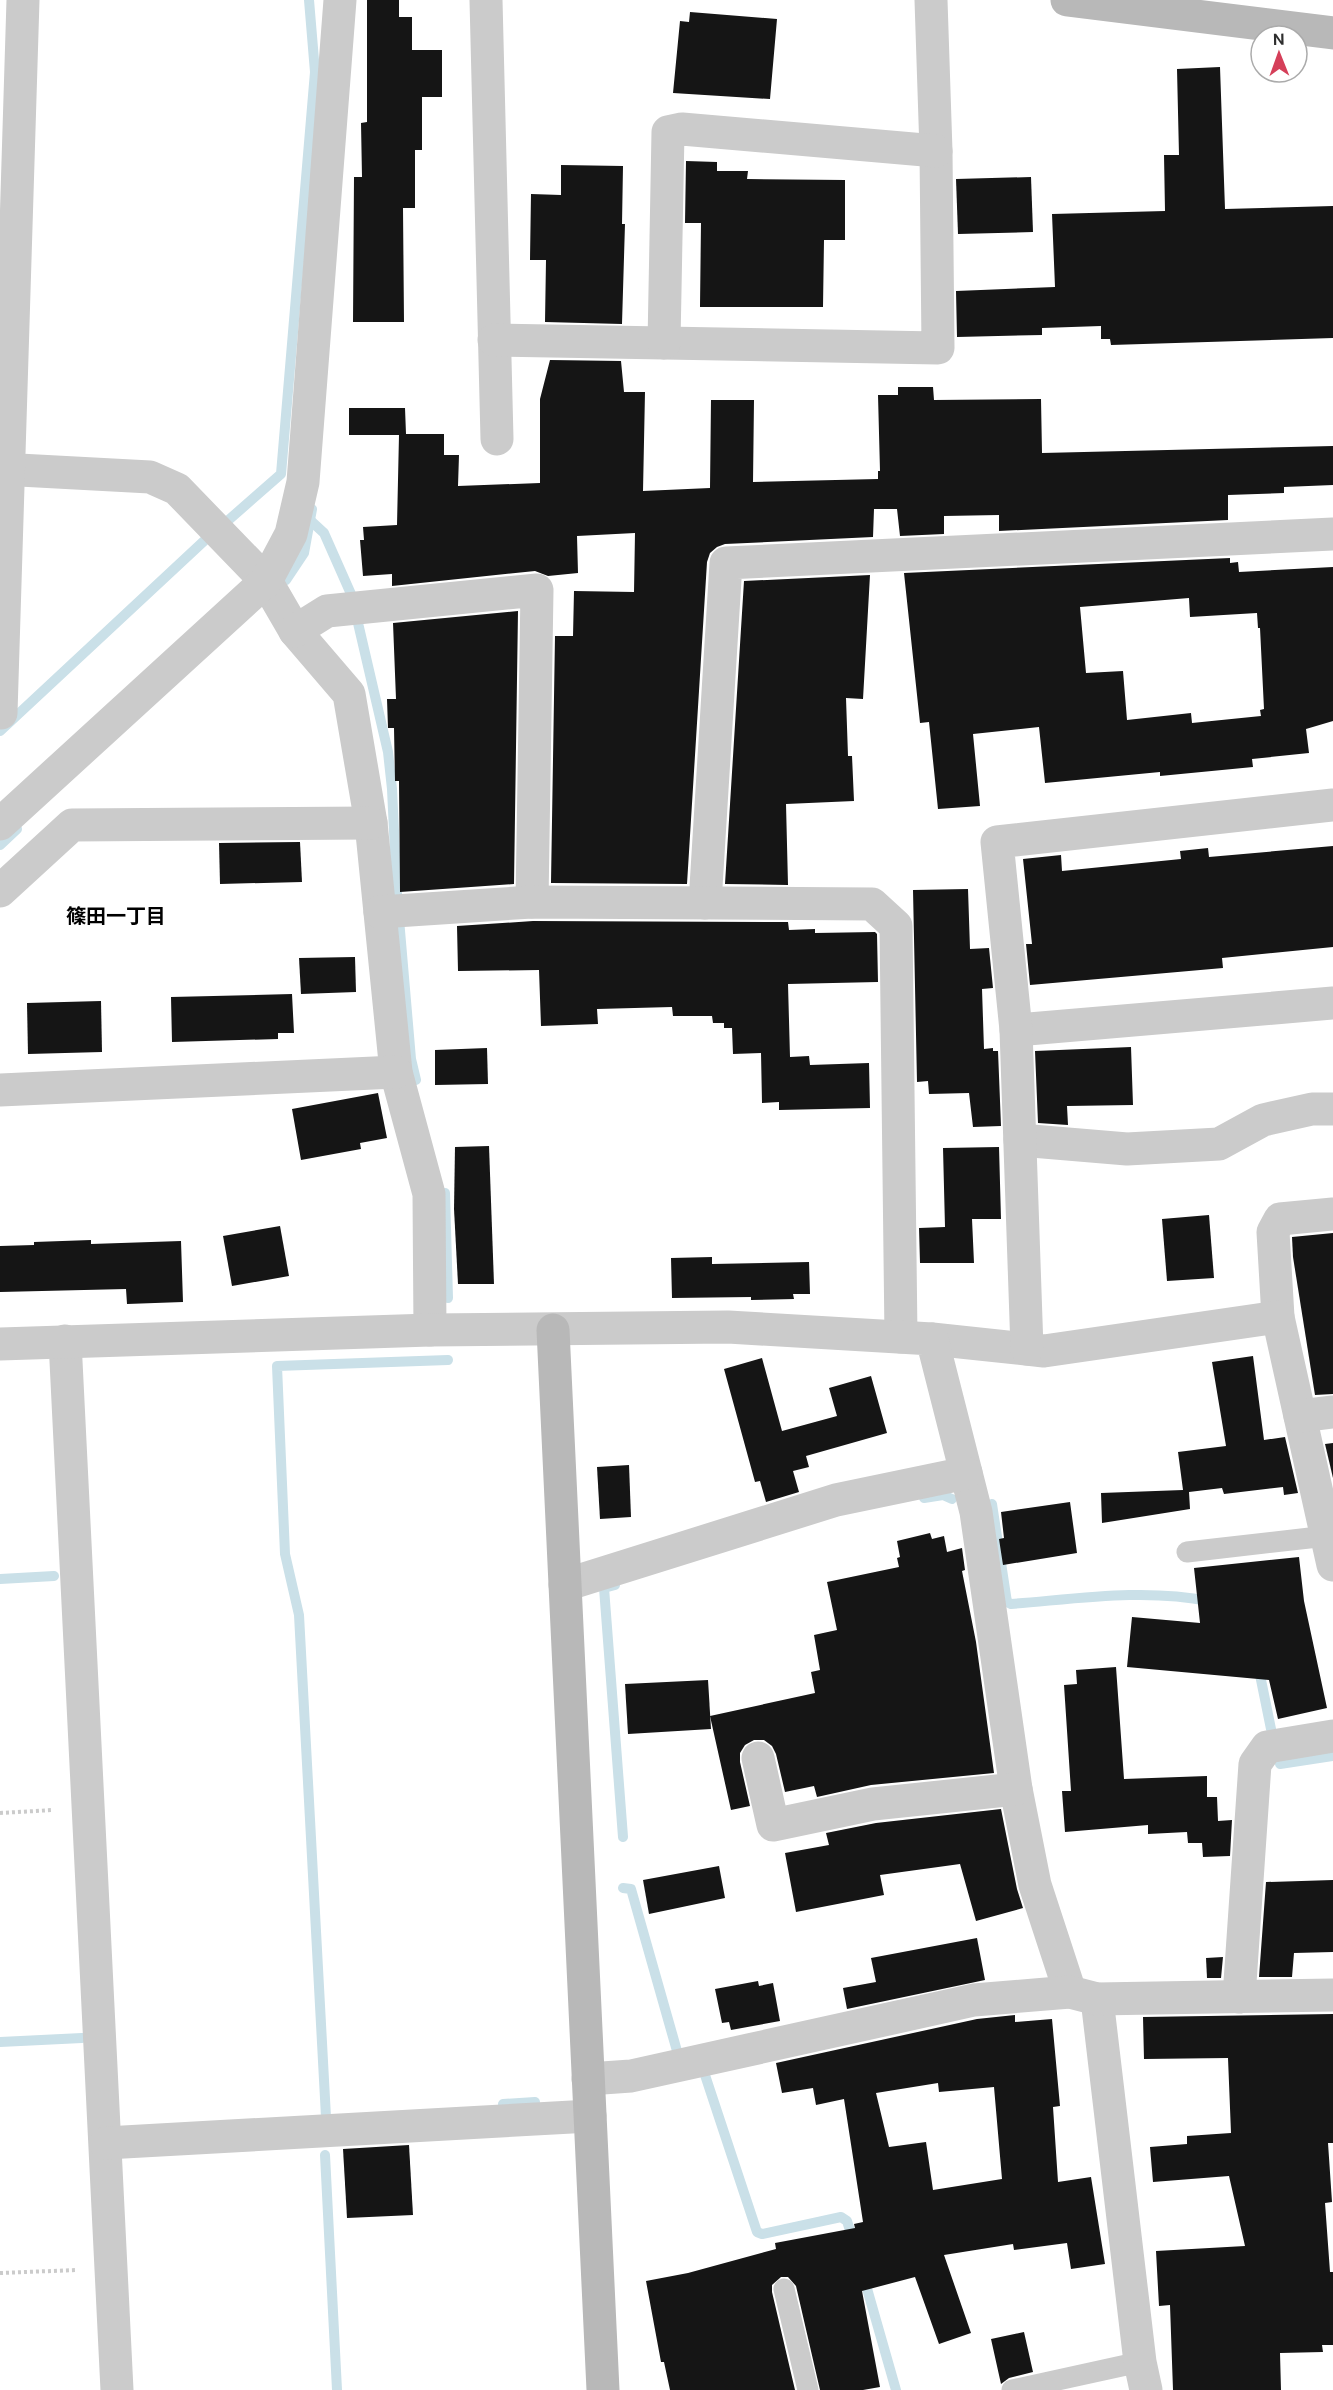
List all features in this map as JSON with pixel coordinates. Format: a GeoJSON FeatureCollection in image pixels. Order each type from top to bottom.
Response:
{"type":"FeatureCollection","features":[{"type":"Feature","properties":{"kind":"street"},"geometry":{"type":"LineString","coordinates":[[1,713],[5,469],[23,0]]}},
{"type":"Feature","properties":{"kind":"street"},"geometry":{"type":"LineString","coordinates":[[0,824],[266,581],[291,534],[303,482],[340,0]]}},
{"type":"Feature","properties":{"kind":"street"},"geometry":{"type":"LineString","coordinates":[[486,0],[497,439]]}},
{"type":"Feature","properties":{"kind":"street"},"geometry":{"type":"LineString","coordinates":[[494,340],[938,348],[936,151],[931,0]]}},
{"type":"Feature","properties":{"kind":"street"},"geometry":{"type":"LineString","coordinates":[[1066,0],[1162,6],[1333,33]]}},
{"type":"Feature","properties":{"kind":"street"},"geometry":{"type":"LineString","coordinates":[[664,343],[668,132],[682,129],[936,151]]}},
{"type":"Feature","properties":{"kind":"street"},"geometry":{"type":"LineString","coordinates":[[5,469],[150,477],[177,489],[266,581],[295,631],[349,694],[371,824],[396,1072],[429,1194],[430,1330]]}},
{"type":"Feature","properties":{"kind":"street"},"geometry":{"type":"LineString","coordinates":[[705,903],[726,563],[1333,534]]}},
{"type":"Feature","properties":{"kind":"street"},"geometry":{"type":"LineString","coordinates":[[295,631],[327,611],[537,590],[532,902]]}},
{"type":"Feature","properties":{"kind":"street"},"geometry":{"type":"LineString","coordinates":[[1027,1349],[1016,1029],[997,842],[1333,805]]}},
{"type":"Feature","properties":{"kind":"street"},"geometry":{"type":"LineString","coordinates":[[0,891],[72,825],[371,824]]}},
{"type":"Feature","properties":{"kind":"street"},"geometry":{"type":"LineString","coordinates":[[380,912],[532,902],[872,904],[896,926],[916,1338],[966,1473],[976,1512],[1016,1789],[1035,1885],[1083,1996],[1143,2376]]}},
{"type":"Feature","properties":{"kind":"street"},"geometry":{"type":"LineString","coordinates":[[1016,1029],[1333,1003]]}},
{"type":"Feature","properties":{"kind":"street"},"geometry":{"type":"LineString","coordinates":[[0,1090],[396,1072]]}},
{"type":"Feature","properties":{"kind":"street"},"geometry":{"type":"LineString","coordinates":[[1020,1140],[1127,1149],[1219,1144],[1263,1120],[1312,1109],[1333,1109]]}},
{"type":"Feature","properties":{"kind":"street"},"geometry":{"type":"LineString","coordinates":[[1330,1551],[1278,1317],[1273,1232],[1280,1220],[1333,1214]]}},
{"type":"Feature","properties":{"kind":"street"},"geometry":{"type":"LineString","coordinates":[[0,1344],[430,1330],[728,1327],[916,1338],[1044,1351],[1278,1317]]}},
{"type":"Feature","properties":{"kind":"street"},"geometry":{"type":"LineString","coordinates":[[553,1330],[603,2390]]}},
{"type":"Feature","properties":{"kind":"street"},"geometry":{"type":"LineString","coordinates":[[65,1341],[117,2390]]}},
{"type":"Feature","properties":{"kind":"street"},"geometry":{"type":"LineString","coordinates":[[1300,1416],[1333,1412]]}},
{"type":"Feature","properties":{"kind":"street"},"geometry":{"type":"LineString","coordinates":[[565,1585],[836,1500],[966,1473]]}},
{"type":"Feature","properties":{"kind":"street"},"geometry":{"type":"LineString","coordinates":[[1239,1997],[1255,1764],[1267,1747],[1333,1736]]}},
{"type":"Feature","properties":{"kind":"street"},"geometry":{"type":"LineString","coordinates":[[758,1758],[773,1825],[873,1804],[1016,1789]]}},
{"type":"Feature","properties":{"kind":"street"},"geometry":{"type":"LineString","coordinates":[[588,2079],[631,2076],[974,2000],[1083,1996],[1333,1995]]}},
{"type":"Feature","properties":{"kind":"street"},"geometry":{"type":"LineString","coordinates":[[106,2144],[590,2116]]}},
{"type":"Feature","properties":{"kind":"lane"},"geometry":{"type":"LineString","coordinates":[[1187,1552],[1330,1551]]}},
{"type":"Feature","properties":{"kind":"lane"},"geometry":{"type":"LineString","coordinates":[[784,2289],[808,2390]]}},
{"type":"Feature","properties":{"kind":"lane"},"geometry":{"type":"LineString","coordinates":[[1012,2390],[1143,2376]]}},
{"type":"Feature","properties":{"kind":"path"},"geometry":{"type":"LineString","coordinates":[[0,1813],[89,1808]]}},
{"type":"Feature","properties":{"kind":"path"},"geometry":{"type":"LineString","coordinates":[[0,2273],[112,2268]]}},
{"type":"Feature","properties":{"kind":"building"},"geometry":{"type":"Polygon","coordinates":[[[367,0],[399,0],[399,17],[412,17],[412,50],[442,50],[442,97],[422,97],[422,150],[415,150],[415,208],[403,208],[404,322],[353,322],[354,177],[362,177],[361,123],[367,122],[367,0]]]}},
{"type":"Feature","properties":{"kind":"building"},"geometry":{"type":"Polygon","coordinates":[[[690,12],[777,19],[770,99],[673,93],[680,21],[689,22],[690,12]]]}},
{"type":"Feature","properties":{"kind":"building"},"geometry":{"type":"Polygon","coordinates":[[[1220,67],[1225,209],[1333,206],[1333,338],[1111,345],[1110,339],[1101,339],[1101,326],[1042,328],[1042,335],[957,337],[956,291],[1055,287],[1052,214],[1165,211],[1164,155],[1179,155],[1177,69],[1220,67]]]}},
{"type":"Feature","properties":{"kind":"building"},"geometry":{"type":"Polygon","coordinates":[[[686,161],[717,162],[717,171],[748,171],[747,179],[845,180],[845,240],[824,240],[823,307],[700,307],[701,223],[685,223],[686,161]]]}},
{"type":"Feature","properties":{"kind":"building"},"geometry":{"type":"Polygon","coordinates":[[[561,165],[623,166],[622,224],[625,224],[622,324],[545,322],[546,260],[530,260],[531,194],[561,195],[561,165]]]}},
{"type":"Feature","properties":{"kind":"building"},"geometry":{"type":"Polygon","coordinates":[[[1031,177],[1033,232],[958,234],[956,179],[1031,177]]]}},
{"type":"Feature","properties":{"kind":"building"},"geometry":{"type":"Polygon","coordinates":[[[550,360],[621,361],[624,392],[645,392],[643,491],[710,488],[711,400],[754,400],[753,482],[878,479],[878,471],[880,471],[878,395],[898,395],[898,387],[933,387],[934,400],[1041,399],[1042,453],[1333,446],[1333,485],[1284,487],[1284,493],[1228,495],[1228,520],[999,531],[999,515],[944,516],[944,534],[900,536],[897,509],[874,509],[873,537],[725,544],[717,547],[710,553],[707,562],[687,884],[551,883],[555,636],[573,636],[574,591],[634,592],[635,533],[577,536],[578,573],[548,576],[535,571],[392,586],[392,574],[363,576],[360,540],[364,540],[363,527],[397,525],[399,435],[349,435],[349,408],[405,408],[406,434],[444,434],[444,455],[459,455],[458,486],[540,483],[540,399],[550,360]]]}},
{"type":"Feature","properties":{"kind":"building"},"geometry":{"type":"Polygon","coordinates":[[[1230,558],[1230,563],[1238,562],[1239,572],[1333,567],[1333,721],[1306,729],[1309,753],[1252,759],[1253,767],[1160,776],[1160,772],[1045,783],[1039,727],[973,734],[980,806],[938,809],[929,722],[920,723],[904,573],[1230,558]],[[1189,598],[1080,607],[1086,673],[1123,671],[1127,720],[1191,713],[1192,723],[1261,716],[1260,710],[1264,709],[1260,628],[1258,628],[1257,613],[1190,617],[1189,598]]]}},
{"type":"Feature","properties":{"kind":"building"},"geometry":{"type":"Polygon","coordinates":[[[870,575],[863,699],[846,698],[848,756],[852,756],[854,801],[786,804],[788,885],[725,884],[744,581],[870,575]]]}},
{"type":"Feature","properties":{"kind":"building"},"geometry":{"type":"Polygon","coordinates":[[[518,611],[514,884],[400,892],[399,781],[395,781],[394,728],[388,728],[387,699],[396,699],[393,623],[518,611]]]}},
{"type":"Feature","properties":{"kind":"building"},"geometry":{"type":"Polygon","coordinates":[[[300,842],[302,882],[220,884],[219,843],[300,842]]]}},
{"type":"Feature","properties":{"kind":"building"},"geometry":{"type":"Polygon","coordinates":[[[1333,846],[1333,947],[1222,958],[1223,968],[1030,985],[1026,944],[1032,944],[1023,859],[1061,855],[1062,871],[1181,859],[1180,851],[1208,848],[1209,857],[1333,846]]]}},
{"type":"Feature","properties":{"kind":"building"},"geometry":{"type":"Polygon","coordinates":[[[968,889],[970,949],[989,948],[993,988],[982,989],[984,1049],[993,1048],[993,1051],[998,1051],[1001,1126],[973,1127],[969,1093],[929,1094],[928,1081],[917,1082],[913,890],[968,889]]]}},
{"type":"Feature","properties":{"kind":"building"},"geometry":{"type":"Polygon","coordinates":[[[533,921],[788,922],[789,930],[815,929],[815,933],[875,932],[877,934],[878,982],[788,984],[790,1057],[809,1056],[810,1065],[869,1063],[870,1108],[779,1110],[779,1102],[762,1103],[761,1053],[733,1054],[732,1028],[724,1028],[724,1023],[713,1023],[712,1016],[673,1016],[672,1007],[597,1009],[598,1024],[541,1026],[539,970],[458,971],[457,926],[533,921]]]}},
{"type":"Feature","properties":{"kind":"building"},"geometry":{"type":"Polygon","coordinates":[[[355,957],[356,992],[301,994],[299,958],[355,957]]]}},
{"type":"Feature","properties":{"kind":"building"},"geometry":{"type":"Polygon","coordinates":[[[292,994],[294,1033],[278,1033],[278,1039],[172,1042],[171,997],[292,994]]]}},
{"type":"Feature","properties":{"kind":"building"},"geometry":{"type":"Polygon","coordinates":[[[101,1001],[102,1052],[28,1054],[27,1003],[101,1001]]]}},
{"type":"Feature","properties":{"kind":"building"},"geometry":{"type":"Polygon","coordinates":[[[1131,1047],[1133,1105],[1067,1106],[1068,1125],[1038,1123],[1035,1051],[1131,1047]]]}},
{"type":"Feature","properties":{"kind":"building"},"geometry":{"type":"Polygon","coordinates":[[[487,1048],[488,1084],[435,1085],[435,1050],[487,1048]]]}},
{"type":"Feature","properties":{"kind":"building"},"geometry":{"type":"Polygon","coordinates":[[[378,1093],[387,1138],[360,1143],[361,1149],[301,1160],[292,1109],[378,1093]]]}},
{"type":"Feature","properties":{"kind":"building"},"geometry":{"type":"Polygon","coordinates":[[[489,1146],[494,1284],[458,1284],[454,1209],[455,1147],[489,1146]]]}},
{"type":"Feature","properties":{"kind":"building"},"geometry":{"type":"Polygon","coordinates":[[[999,1147],[1001,1219],[972,1219],[974,1263],[920,1263],[919,1228],[945,1227],[943,1148],[999,1147]]]}},
{"type":"Feature","properties":{"kind":"building"},"geometry":{"type":"Polygon","coordinates":[[[1209,1215],[1214,1278],[1167,1281],[1162,1219],[1209,1215]]]}},
{"type":"Feature","properties":{"kind":"building"},"geometry":{"type":"Polygon","coordinates":[[[280,1226],[289,1276],[232,1286],[223,1236],[280,1226]]]}},
{"type":"Feature","properties":{"kind":"building"},"geometry":{"type":"Polygon","coordinates":[[[1333,1233],[1333,1394],[1315,1395],[1293,1257],[1292,1237],[1333,1233]]]}},
{"type":"Feature","properties":{"kind":"building"},"geometry":{"type":"Polygon","coordinates":[[[91,1240],[91,1244],[181,1241],[183,1302],[127,1304],[126,1289],[0,1292],[0,1246],[91,1240]]]}},
{"type":"Feature","properties":{"kind":"building"},"geometry":{"type":"Polygon","coordinates":[[[712,1257],[712,1264],[809,1262],[810,1294],[793,1294],[794,1299],[672,1298],[671,1258],[712,1257]]]}},
{"type":"Feature","properties":{"kind":"building"},"geometry":{"type":"Polygon","coordinates":[[[1253,1356],[1264,1440],[1285,1437],[1298,1493],[1284,1495],[1283,1487],[1224,1494],[1222,1488],[1189,1492],[1190,1509],[1102,1523],[1101,1493],[1183,1490],[1178,1452],[1226,1446],[1212,1362],[1253,1356]]]}},
{"type":"Feature","properties":{"kind":"building"},"geometry":{"type":"Polygon","coordinates":[[[762,1358],[782,1431],[837,1416],[829,1388],[871,1376],[887,1433],[806,1456],[809,1467],[793,1471],[799,1492],[766,1502],[760,1481],[755,1482],[724,1369],[762,1358]]]}},
{"type":"Feature","properties":{"kind":"building"},"geometry":{"type":"Polygon","coordinates":[[[1333,1443],[1333,1478],[1325,1444],[1333,1443]]]}},
{"type":"Feature","properties":{"kind":"building"},"geometry":{"type":"Polygon","coordinates":[[[629,1465],[631,1517],[600,1519],[597,1467],[629,1465]]]}},
{"type":"Feature","properties":{"kind":"building"},"geometry":{"type":"Polygon","coordinates":[[[1070,1502],[1077,1553],[1003,1565],[999,1539],[1004,1538],[1001,1512],[1070,1502]]]}},
{"type":"Feature","properties":{"kind":"building"},"geometry":{"type":"Polygon","coordinates":[[[930,1533],[932,1539],[944,1536],[947,1552],[962,1548],[965,1570],[962,1571],[976,1642],[994,1773],[871,1785],[817,1797],[814,1786],[785,1792],[772,1746],[764,1740],[754,1740],[745,1745],[740,1753],[750,1806],[731,1810],[710,1716],[815,1693],[811,1672],[820,1670],[814,1635],[837,1630],[827,1582],[899,1567],[897,1541],[930,1533]]]}},
{"type":"Feature","properties":{"kind":"building"},"geometry":{"type":"Polygon","coordinates":[[[1299,1557],[1304,1601],[1327,1708],[1278,1719],[1269,1680],[1127,1667],[1132,1617],[1200,1623],[1194,1568],[1299,1557]]]}},
{"type":"Feature","properties":{"kind":"building"},"geometry":{"type":"Polygon","coordinates":[[[1116,1667],[1124,1779],[1207,1776],[1207,1797],[1217,1797],[1218,1821],[1232,1820],[1230,1856],[1203,1857],[1202,1843],[1188,1843],[1187,1832],[1148,1834],[1148,1825],[1065,1832],[1062,1791],[1071,1791],[1064,1685],[1077,1684],[1076,1670],[1116,1667]]]}},
{"type":"Feature","properties":{"kind":"building"},"geometry":{"type":"Polygon","coordinates":[[[708,1680],[711,1729],[628,1734],[625,1684],[708,1680]]]}},
{"type":"Feature","properties":{"kind":"building"},"geometry":{"type":"Polygon","coordinates":[[[1001,1809],[1023,1908],[976,1921],[960,1864],[880,1875],[884,1895],[796,1912],[785,1853],[829,1845],[826,1833],[876,1823],[1001,1809]]]}},
{"type":"Feature","properties":{"kind":"building"},"geometry":{"type":"Polygon","coordinates":[[[719,1866],[725,1898],[649,1914],[643,1880],[719,1866]]]}},
{"type":"Feature","properties":{"kind":"building"},"geometry":{"type":"Polygon","coordinates":[[[1333,1880],[1333,1952],[1294,1953],[1292,1977],[1259,1977],[1266,1882],[1333,1880]]]}},
{"type":"Feature","properties":{"kind":"building"},"geometry":{"type":"Polygon","coordinates":[[[977,1938],[985,1980],[847,2009],[843,1988],[876,1982],[871,1958],[977,1938]]]}},
{"type":"Feature","properties":{"kind":"building"},"geometry":{"type":"Polygon","coordinates":[[[1223,1957],[1221,1978],[1207,1978],[1206,1958],[1223,1957]]]}},
{"type":"Feature","properties":{"kind":"building"},"geometry":{"type":"Polygon","coordinates":[[[758,1981],[759,1986],[773,1983],[780,2021],[731,2030],[729,2022],[722,2023],[715,1989],[758,1981]]]}},
{"type":"Feature","properties":{"kind":"building"},"geometry":{"type":"Polygon","coordinates":[[[1333,2014],[1333,2143],[1328,2143],[1332,2202],[1325,2203],[1330,2272],[1333,2272],[1333,2345],[1322,2345],[1323,2352],[1280,2353],[1281,2390],[1173,2390],[1170,2305],[1159,2306],[1156,2251],[1245,2246],[1229,2176],[1153,2182],[1150,2147],[1187,2144],[1187,2136],[1231,2133],[1228,2058],[1144,2059],[1143,2017],[1333,2014]]]}},
{"type":"Feature","properties":{"kind":"building"},"geometry":{"type":"Polygon","coordinates":[[[1015,2015],[1015,2022],[1052,2019],[1060,2106],[1053,2107],[1058,2182],[1091,2177],[1105,2264],[1071,2269],[1067,2243],[1014,2250],[1013,2244],[944,2255],[971,2333],[939,2344],[915,2277],[862,2291],[880,2387],[863,2390],[820,2390],[796,2286],[788,2277],[781,2277],[772,2285],[772,2292],[795,2390],[670,2390],[664,2362],[661,2362],[646,2281],[688,2273],[776,2249],[775,2243],[855,2228],[854,2224],[863,2222],[844,2099],[816,2105],[813,2088],[782,2093],[776,2063],[977,2019],[1015,2015]],[[938,2083],[876,2093],[889,2147],[926,2142],[933,2190],[1002,2179],[994,2087],[939,2092],[938,2083]]]}},
{"type":"Feature","properties":{"kind":"building"},"geometry":{"type":"Polygon","coordinates":[[[409,2145],[413,2215],[347,2218],[343,2149],[409,2145]]]}},
{"type":"Feature","properties":{"kind":"building"},"geometry":{"type":"Polygon","coordinates":[[[1024,2332],[1033,2372],[1009,2378],[1001,2384],[991,2339],[1024,2332]]]}},
{"type":"Feature","properties":{"kind":"waterway"},"geometry":{"type":"LineString","coordinates":[[224,524],[281,474],[315,72],[309,0]]}},
{"type":"Feature","properties":{"kind":"waterway"},"geometry":{"type":"LineString","coordinates":[[286,580],[304,553],[312,509]]}},
{"type":"Feature","properties":{"kind":"waterway"},"geometry":{"type":"LineString","coordinates":[[311,521],[324,533],[351,594]]}},
{"type":"Feature","properties":{"kind":"waterway"},"geometry":{"type":"LineString","coordinates":[[0,731],[204,541]]}},
{"type":"Feature","properties":{"kind":"waterway"},"geometry":{"type":"LineString","coordinates":[[358,623],[388,752],[397,894]]}},
{"type":"Feature","properties":{"kind":"waterway"},"geometry":{"type":"LineString","coordinates":[[0,845],[17,829]]}},
{"type":"Feature","properties":{"kind":"waterway"},"geometry":{"type":"LineString","coordinates":[[399,919],[411,1059],[416,1080]]}},
{"type":"Feature","properties":{"kind":"waterway"},"geometry":{"type":"LineString","coordinates":[[445,1193],[448,1298]]}},
{"type":"Feature","properties":{"kind":"waterway"},"geometry":{"type":"LineString","coordinates":[[326,2117],[299,1615],[285,1554],[277,1366],[448,1360]]}},
{"type":"Feature","properties":{"kind":"waterway"},"geometry":{"type":"LineString","coordinates":[[924,1498],[943,1495],[952,1499]]}},
{"type":"Feature","properties":{"kind":"waterway"},"geometry":{"type":"LineString","coordinates":[[992,1504],[1007,1602],[1011,1604],[1135,1595],[1160,1595],[1209,1601]]}},
{"type":"Feature","properties":{"kind":"waterway"},"geometry":{"type":"LineString","coordinates":[[0,1579],[54,1576]]}},
{"type":"Feature","properties":{"kind":"waterway"},"geometry":{"type":"LineString","coordinates":[[615,1585],[604,1588],[623,1837]]}},
{"type":"Feature","properties":{"kind":"waterway"},"geometry":{"type":"LineString","coordinates":[[1258,1665],[1271,1729]]}},
{"type":"Feature","properties":{"kind":"waterway"},"geometry":{"type":"LineString","coordinates":[[1280,1764],[1333,1756]]}},
{"type":"Feature","properties":{"kind":"waterway"},"geometry":{"type":"LineString","coordinates":[[623,1888],[631,1889],[677,2051]]}},
{"type":"Feature","properties":{"kind":"waterway"},"geometry":{"type":"LineString","coordinates":[[0,2042],[82,2038]]}},
{"type":"Feature","properties":{"kind":"waterway"},"geometry":{"type":"LineString","coordinates":[[703,2069],[757,2232],[762,2234],[841,2217],[847,2221],[853,2240]]}},
{"type":"Feature","properties":{"kind":"waterway"},"geometry":{"type":"LineString","coordinates":[[503,2104],[535,2102]]}},
{"type":"Feature","properties":{"kind":"waterway"},"geometry":{"type":"LineString","coordinates":[[325,2155],[337,2390]]}},
{"type":"Feature","properties":{"kind":"waterway"},"geometry":{"type":"LineString","coordinates":[[864,2278],[896,2390]]}},
{"type":"Feature","properties":{"kind":"district","name":"篠田一丁目"},"geometry":{"type":"Point","coordinates":[116,916]}}]}
